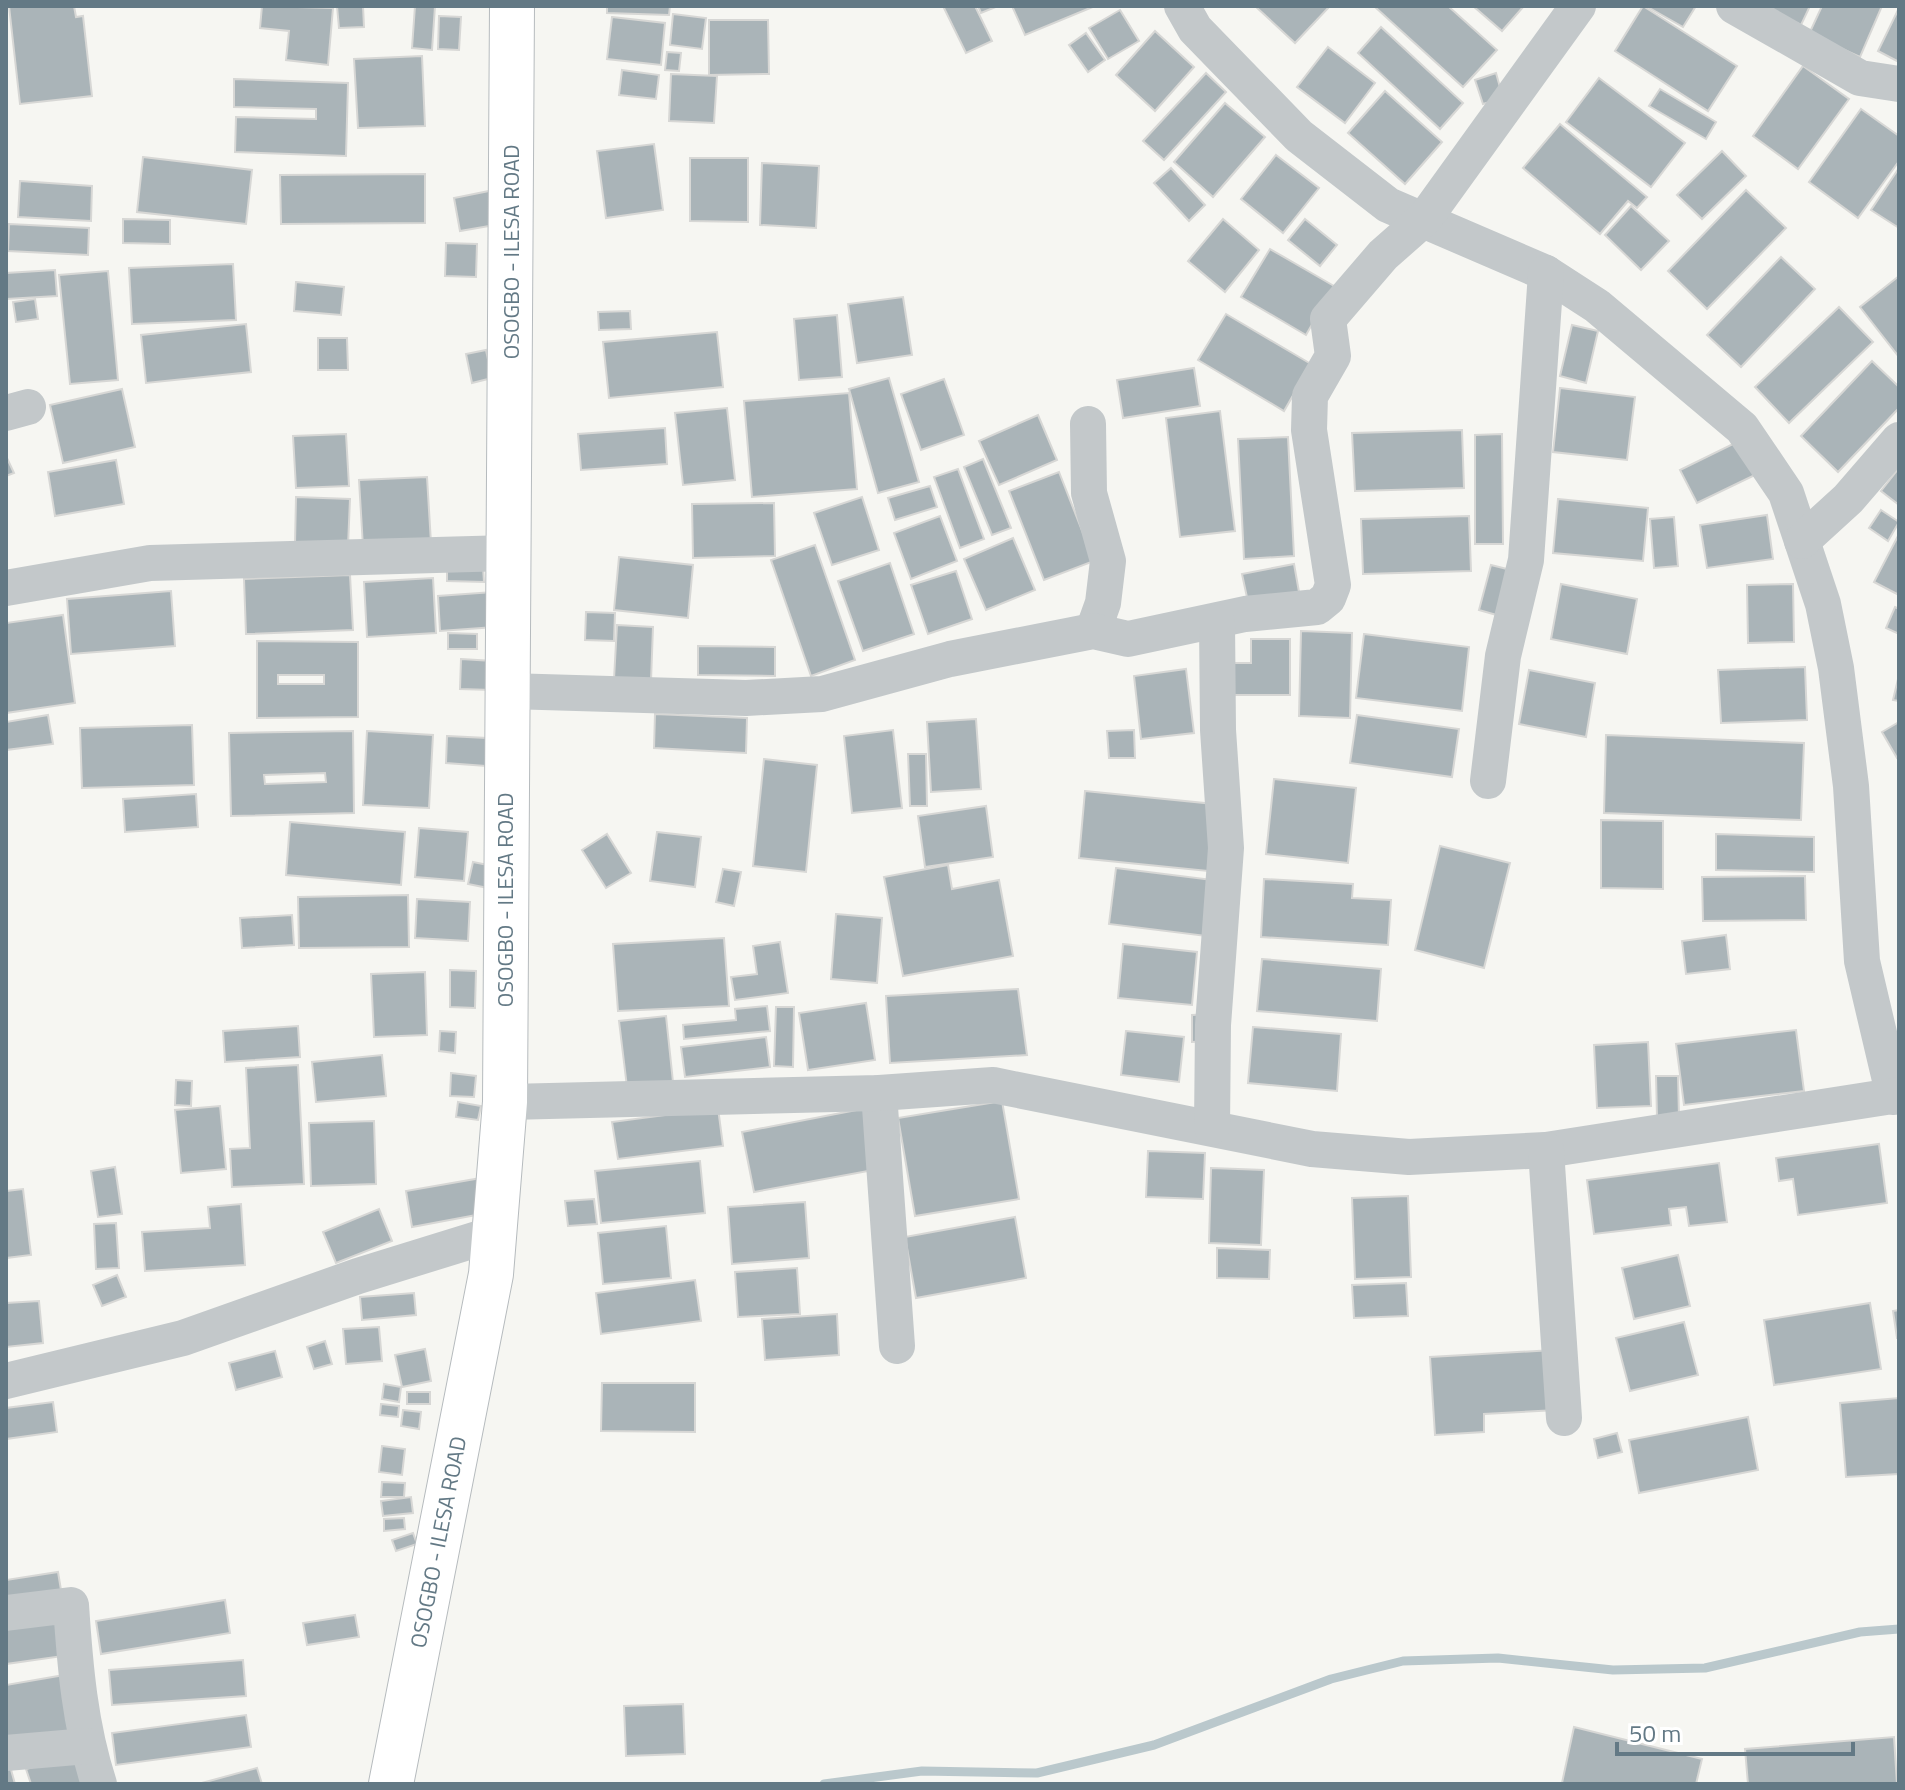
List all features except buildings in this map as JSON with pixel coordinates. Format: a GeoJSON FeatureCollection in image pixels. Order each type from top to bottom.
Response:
{"type":"FeatureCollection","features":[{"type":"Feature","properties":{"kind":"main road","name":"OSOGBO - ILESA ROAD"},"geometry":{"type":"LineString","coordinates":[[391,1784],[497,1233],[505,1102],[505,691],[509,553],[512,6]]}},
{"type":"Feature","properties":{"kind":"street"},"geometry":{"type":"LineString","coordinates":[[505,1102],[879,1093],[993,1085],[1312,1149],[1409,1157],[1546,1150],[1896,1096],[1862,961],[1851,786],[1836,668],[1823,604],[1786,493],[1742,428],[1597,306],[1546,273],[1425,218],[1388,205],[1299,136],[1195,29],[1182,6]]}},
{"type":"Feature","properties":{"kind":"street"},"geometry":{"type":"LineString","coordinates":[[505,691],[746,698],[822,694],[950,659],[1093,631],[1128,639],[1245,614],[1317,607],[1328,598],[1333,585],[1309,430],[1310,396],[1333,356],[1328,319],[1383,255],[1425,218],[1578,6]]}},
{"type":"Feature","properties":{"kind":"street"},"geometry":{"type":"LineString","coordinates":[[1734,6],[1860,78],[1899,84]]}},
{"type":"Feature","properties":{"kind":"street"},"geometry":{"type":"LineString","coordinates":[[1383,255],[1379,228],[1388,205]]}},
{"type":"Feature","properties":{"kind":"street"},"geometry":{"type":"LineString","coordinates":[[1488,781],[1503,656],[1526,560],[1546,273]]}},
{"type":"Feature","properties":{"kind":"street"},"geometry":{"type":"LineString","coordinates":[[1088,424],[1089,493],[1108,561],[1103,603],[1093,631]]}},
{"type":"Feature","properties":{"kind":"street"},"geometry":{"type":"LineString","coordinates":[[1802,541],[1848,499],[1899,440]]}},
{"type":"Feature","properties":{"kind":"street"},"geometry":{"type":"LineString","coordinates":[[6,588],[150,563],[509,553]]}},
{"type":"Feature","properties":{"kind":"street"},"geometry":{"type":"LineString","coordinates":[[1212,1127],[1213,1025],[1226,848],[1218,730],[1217,622]]}},
{"type":"Feature","properties":{"kind":"street"},"geometry":{"type":"LineString","coordinates":[[879,1093],[897,1346]]}},
{"type":"Feature","properties":{"kind":"street"},"geometry":{"type":"LineString","coordinates":[[1546,1150],[1564,1418]]}},
{"type":"Feature","properties":{"kind":"street"},"geometry":{"type":"LineString","coordinates":[[6,1381],[183,1338],[358,1276],[497,1233]]}},
{"type":"Feature","properties":{"kind":"street"},"geometry":{"type":"LineString","coordinates":[[6,1613],[71,1605],[75,1663],[87,1746],[99,1784]]}},
{"type":"Feature","properties":{"kind":"street"},"geometry":{"type":"LineString","coordinates":[[6,1753],[87,1746]]}},
{"type":"Feature","properties":{"kind":"waterway"},"geometry":{"type":"LineString","coordinates":[[824,1784],[922,1771],[1037,1773],[1154,1745],[1331,1679],[1403,1661],[1498,1658],[1613,1670],[1705,1668],[1860,1632],[1899,1629]]}}]}
